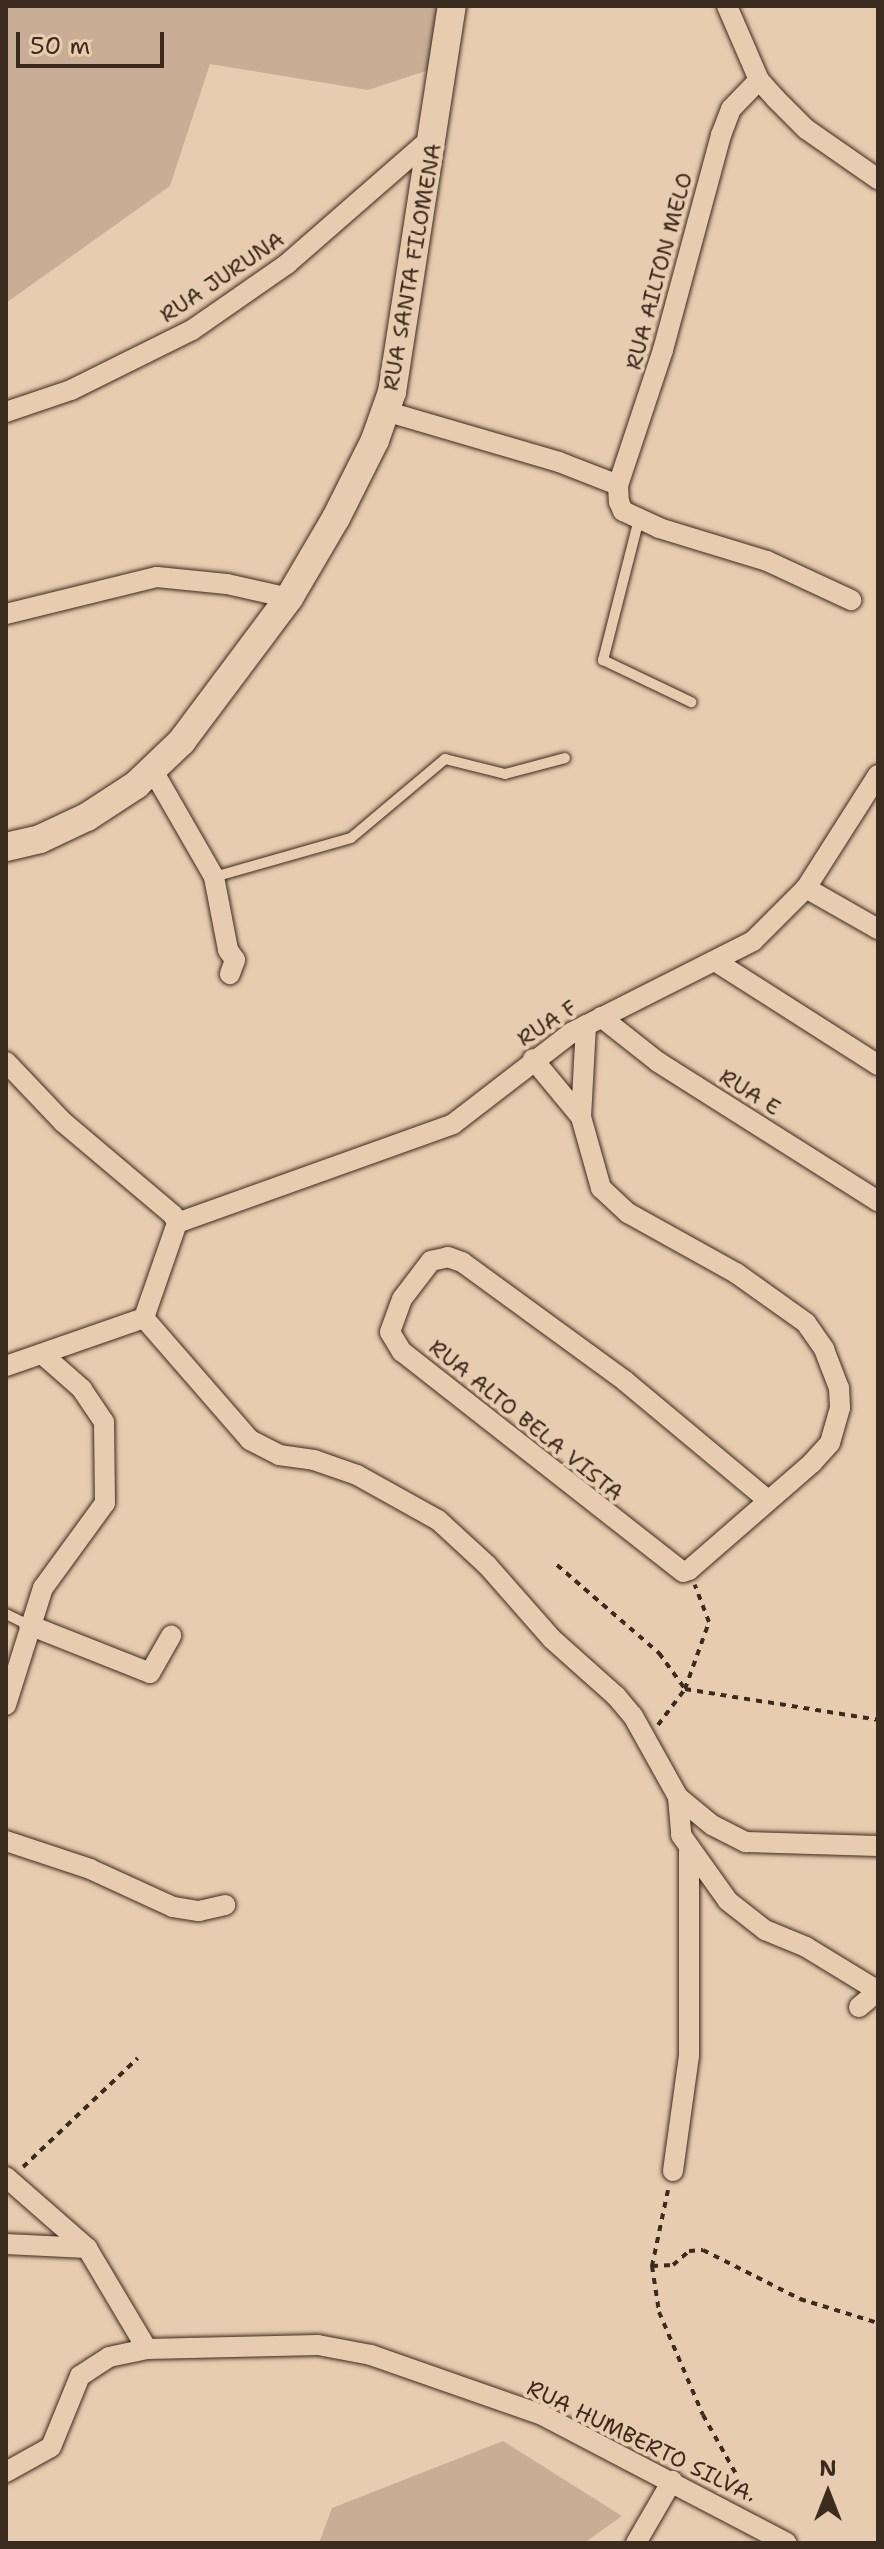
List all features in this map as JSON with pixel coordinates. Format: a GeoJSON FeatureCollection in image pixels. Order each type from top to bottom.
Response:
{"type":"FeatureCollection","features":[{"type":"Feature","properties":{"kind":"main road","name":"RUA SANTA FILOMENA"},"geometry":{"type":"LineString","coordinates":[[6,847],[40,839],[87,817],[152,769],[182,741],[289,598],[336,518],[385,411],[404,334],[452,6]]}},
{"type":"Feature","properties":{"kind":"street"},"geometry":{"type":"LineString","coordinates":[[727,6],[759,80],[806,129],[878,179]]}},
{"type":"Feature","properties":{"kind":"street","name":"RUA AILTON MELO"},"geometry":{"type":"LineString","coordinates":[[618,485],[652,389],[721,135],[731,109],[759,80]]}},
{"type":"Feature","properties":{"kind":"street","name":"RUA JURUNA"},"geometry":{"type":"LineString","coordinates":[[6,412],[71,390],[192,330],[287,264],[435,135]]}},
{"type":"Feature","properties":{"kind":"street"},"geometry":{"type":"LineString","coordinates":[[385,411],[559,462],[618,485],[623,511],[639,519],[809,577],[851,600]]}},
{"type":"Feature","properties":{"kind":"street"},"geometry":{"type":"LineString","coordinates":[[6,614],[157,577],[227,584],[289,598]]}},
{"type":"Feature","properties":{"kind":"street"},"geometry":{"type":"LineString","coordinates":[[152,769],[214,877],[228,950],[235,960],[230,974]]}},
{"type":"Feature","properties":{"kind":"street","name":"RUA F"},"geometry":{"type":"LineString","coordinates":[[177,1223],[453,1124],[533,1059],[594,1021],[715,961],[770,927],[806,888],[878,775]]}},
{"type":"Feature","properties":{"kind":"street"},"geometry":{"type":"LineString","coordinates":[[806,888],[878,929]]}},
{"type":"Feature","properties":{"kind":"street"},"geometry":{"type":"LineString","coordinates":[[715,961],[878,1065]]}},
{"type":"Feature","properties":{"kind":"street"},"geometry":{"type":"LineString","coordinates":[[594,1021],[581,1117],[592,1166],[610,1199],[778,1300],[806,1323],[824,1349],[839,1388],[840,1408],[830,1443],[689,1570]]}},
{"type":"Feature","properties":{"kind":"street","name":"RUA E"},"geometry":{"type":"LineString","coordinates":[[594,1021],[878,1201]]}},
{"type":"Feature","properties":{"kind":"street"},"geometry":{"type":"LineString","coordinates":[[533,1059],[581,1117]]}},
{"type":"Feature","properties":{"kind":"street"},"geometry":{"type":"LineString","coordinates":[[6,1062],[63,1122],[177,1223],[144,1318]]}},
{"type":"Feature","properties":{"kind":"street","name":"RUA ALTO BELA VISTA"},"geometry":{"type":"LineString","coordinates":[[689,1570],[673,1569],[402,1352],[390,1332],[391,1319],[431,1261],[448,1257],[487,1277],[625,1381],[768,1500]]}},
{"type":"Feature","properties":{"kind":"street"},"geometry":{"type":"LineString","coordinates":[[6,1366],[144,1318]]}},
{"type":"Feature","properties":{"kind":"street"},"geometry":{"type":"LineString","coordinates":[[144,1318],[250,1440],[279,1455],[314,1460],[357,1475],[438,1520],[487,1565],[552,1639],[616,1696],[647,1740],[678,1797],[712,1825],[746,1842],[878,1846]]}},
{"type":"Feature","properties":{"kind":"street"},"geometry":{"type":"LineString","coordinates":[[6,1705],[29,1625],[56,1566],[105,1503],[104,1422],[82,1389],[42,1354]]}},
{"type":"Feature","properties":{"kind":"street"},"geometry":{"type":"LineString","coordinates":[[29,1625],[150,1673],[171,1636]]}},
{"type":"Feature","properties":{"kind":"street"},"geometry":{"type":"LineString","coordinates":[[678,1797],[681,1835],[689,1851],[748,1919],[878,1991],[859,2007]]}},
{"type":"Feature","properties":{"kind":"street"},"geometry":{"type":"LineString","coordinates":[[6,1841],[90,1869],[173,1907],[199,1911],[225,1905]]}},
{"type":"Feature","properties":{"kind":"street"},"geometry":{"type":"LineString","coordinates":[[673,2171],[689,2056],[689,1851]]}},
{"type":"Feature","properties":{"kind":"street"},"geometry":{"type":"LineString","coordinates":[[8,2179],[87,2248],[147,2349]]}},
{"type":"Feature","properties":{"kind":"street"},"geometry":{"type":"LineString","coordinates":[[6,2244],[87,2248]]}},
{"type":"Feature","properties":{"kind":"street","name":"RUA HUMBERTO SILVA"},"geometry":{"type":"LineString","coordinates":[[6,2472],[51,2447],[80,2376],[90,2367],[147,2349],[318,2345],[371,2355],[542,2415],[779,2540]]}},
{"type":"Feature","properties":{"kind":"street"},"geometry":{"type":"LineString","coordinates":[[636,2543],[672,2481]]}},
{"type":"Feature","properties":{"kind":"lane"},"geometry":{"type":"LineString","coordinates":[[639,519],[603,660],[691,702]]}},
{"type":"Feature","properties":{"kind":"lane"},"geometry":{"type":"LineString","coordinates":[[214,877],[351,838],[445,759],[505,774],[565,758]]}},
{"type":"Feature","properties":{"kind":"lane"},"geometry":{"type":"LineString","coordinates":[[6,1614],[29,1625]]}},
{"type":"Feature","properties":{"kind":"path"},"geometry":{"type":"LineString","coordinates":[[557,1565],[659,1653],[685,1689],[878,1720]]}},
{"type":"Feature","properties":{"kind":"path"},"geometry":{"type":"LineString","coordinates":[[647,1740],[685,1689],[709,1622],[689,1570]]}},
{"type":"Feature","properties":{"kind":"path"},"geometry":{"type":"LineString","coordinates":[[8,2179],[138,2058]]}},
{"type":"Feature","properties":{"kind":"path"},"geometry":{"type":"LineString","coordinates":[[673,2171],[652,2266],[659,2312],[726,2462],[753,2503]]}},
{"type":"Feature","properties":{"kind":"path"},"geometry":{"type":"LineString","coordinates":[[652,2266],[673,2265],[689,2251],[703,2250],[800,2299],[878,2323]]}},
{"type":"Feature","properties":{"kind":"shaded area"},"geometry":{"type":"Polygon","coordinates":[[[6,6],[461,6],[453,62],[368,90],[210,64],[170,186],[6,303],[6,6]]]}},
{"type":"Feature","properties":{"kind":"shaded area"},"geometry":{"type":"Polygon","coordinates":[[[503,2441],[622,2516],[584,2543],[319,2543],[332,2508],[503,2441]]]}}]}
